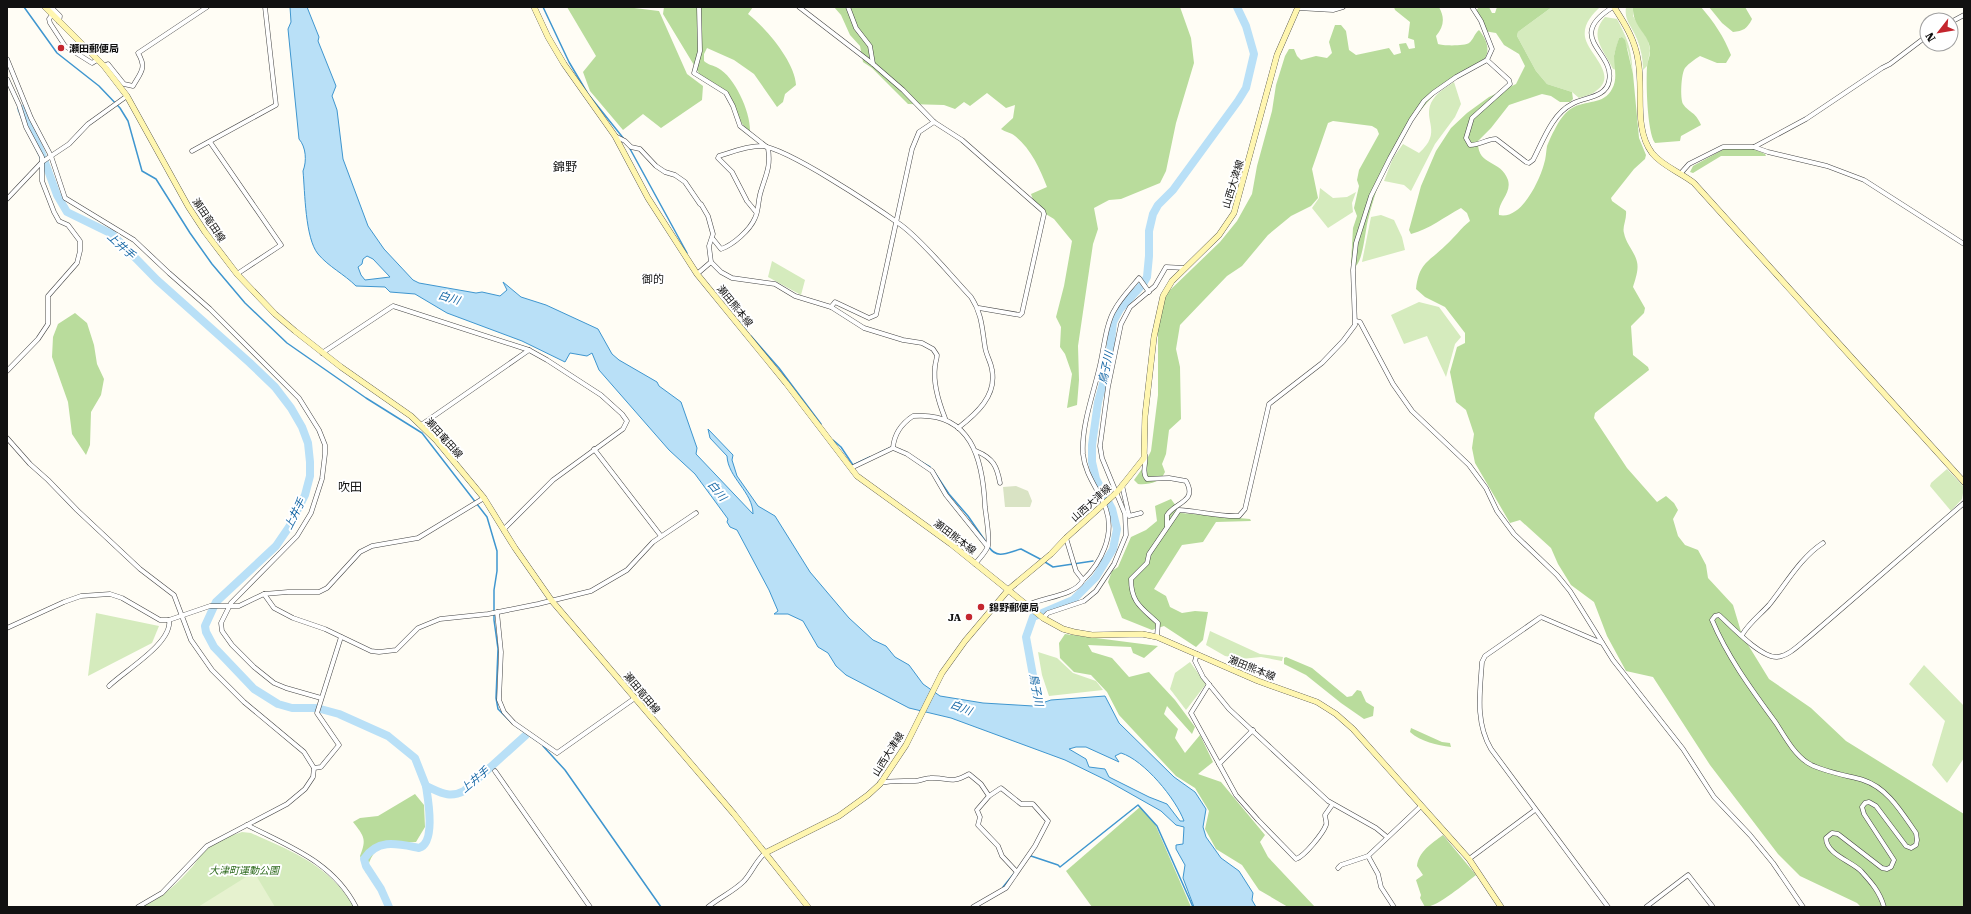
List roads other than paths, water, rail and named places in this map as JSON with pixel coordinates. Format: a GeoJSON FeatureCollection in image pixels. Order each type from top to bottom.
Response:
{"type":"FeatureCollection","features":[{"type":"Feature","properties":{"kind":"main road","name":"瀬田竜田線"},"geometry":{"type":"LineString","coordinates":[[45,7],[104,66],[127,96],[188,206],[205,232],[237,274],[275,314],[322,352],[398,406],[421,425],[484,498],[504,531],[552,601],[766,853],[808,907]]}},
{"type":"Feature","properties":{"kind":"main road","name":"瀬田熊本線"},"geometry":{"type":"LineString","coordinates":[[534,7],[548,37],[564,64],[615,136],[648,198],[697,274],[786,383],[863,482],[1009,589],[1043,618],[1063,629],[1092,635],[1142,634],[1157,637],[1258,681],[1317,702],[1336,714],[1353,729],[1469,859],[1501,907]]}},
{"type":"Feature","properties":{"kind":"main road","name":"山西大津線"},"geometry":{"type":"LineString","coordinates":[[766,853],[839,816],[868,795],[880,784],[906,745],[942,673],[965,641],[1009,589],[1051,554],[1066,538],[1116,493],[1144,458],[1148,387],[1159,307],[1167,287],[1215,240],[1230,222],[1234,213],[1276,55],[1298,7]]}},
{"type":"Feature","properties":{"kind":"main road"},"geometry":{"type":"LineString","coordinates":[[1614,7],[1628,30],[1638,60],[1642,132],[1653,155],[1694,183],[1715,205],[1964,482]]}},
{"type":"Feature","properties":{"kind":"street"},"geometry":{"type":"LineString","coordinates":[[51,7],[60,16],[59,22]]}},
{"type":"Feature","properties":{"kind":"street"},"geometry":{"type":"LineString","coordinates":[[104,66],[108,64],[124,84],[133,86],[144,67],[144,63],[138,53],[208,7]]}},
{"type":"Feature","properties":{"kind":"street"},"geometry":{"type":"LineString","coordinates":[[192,151],[276,106],[265,7]]}},
{"type":"Feature","properties":{"kind":"street"},"geometry":{"type":"LineString","coordinates":[[699,7],[700,51],[694,72],[726,92],[734,106],[740,126],[768,148],[770,161],[755,218],[740,237],[729,246],[721,249],[713,239]]}},
{"type":"Feature","properties":{"kind":"street"},"geometry":{"type":"LineString","coordinates":[[799,7],[873,64],[903,90],[934,122],[962,140],[1032,200],[1044,214],[1022,313],[1020,315],[979,308]]}},
{"type":"Feature","properties":{"kind":"street"},"geometry":{"type":"LineString","coordinates":[[848,7],[856,28],[870,46],[873,64]]}},
{"type":"Feature","properties":{"kind":"street"},"geometry":{"type":"LineString","coordinates":[[1298,7],[1333,10],[1343,7]]}},
{"type":"Feature","properties":{"kind":"street"},"geometry":{"type":"LineString","coordinates":[[1157,637],[1158,624],[1136,602],[1131,592],[1131,579],[1147,563],[1149,554],[1179,510],[1192,510],[1229,516],[1240,516],[1245,508],[1269,404],[1322,363],[1344,341],[1353,329],[1356,321],[1352,277],[1356,243],[1371,196],[1411,120],[1433,93],[1456,77],[1487,60],[1492,49],[1482,21],[1472,7]]}},
{"type":"Feature","properties":{"kind":"street"},"geometry":{"type":"LineString","coordinates":[[1487,60],[1509,80],[1510,84],[1472,118],[1466,138],[1470,145],[1479,145],[1492,138],[1496,139],[1529,163],[1533,160],[1552,123],[1562,110],[1572,103],[1600,93],[1609,82],[1610,72],[1593,42],[1592,28],[1595,20],[1600,15],[1614,7]]}},
{"type":"Feature","properties":{"kind":"street"},"geometry":{"type":"LineString","coordinates":[[52,15],[49,21],[65,46],[92,63],[97,60]]}},
{"type":"Feature","properties":{"kind":"street"},"geometry":{"type":"LineString","coordinates":[[1754,147],[1813,114],[1890,64],[1919,42]]}},
{"type":"Feature","properties":{"kind":"street"},"geometry":{"type":"LineString","coordinates":[[7,59],[31,118],[50,156],[65,198],[134,240],[210,309],[299,398],[322,437],[325,454],[322,479],[311,513],[297,536],[228,607],[221,623],[222,631],[232,645],[254,667],[280,686],[321,698]]}},
{"type":"Feature","properties":{"kind":"street"},"geometry":{"type":"LineString","coordinates":[[7,79],[19,105],[26,127],[39,148],[42,162],[42,181],[54,212],[59,221],[68,225],[80,241],[80,251],[77,263],[48,296],[48,324],[38,339],[7,371]]}},
{"type":"Feature","properties":{"kind":"street"},"geometry":{"type":"LineString","coordinates":[[7,198],[42,162],[69,144],[88,124],[127,96]]}},
{"type":"Feature","properties":{"kind":"street"},"geometry":{"type":"LineString","coordinates":[[831,307],[835,302],[869,318],[876,315],[914,142],[919,132],[934,122]]}},
{"type":"Feature","properties":{"kind":"street"},"geometry":{"type":"LineString","coordinates":[[615,136],[625,141],[631,147],[640,149],[656,166],[665,172],[675,175],[685,182],[708,216],[713,234],[713,239],[709,246],[711,262],[721,272],[732,278],[775,284],[795,296],[831,307],[864,328],[903,340],[922,343],[933,348],[937,355],[935,367],[936,384],[940,404],[945,418],[958,428],[976,451],[984,486],[988,546],[975,564]]}},
{"type":"Feature","properties":{"kind":"street"},"geometry":{"type":"LineString","coordinates":[[210,142],[281,245],[237,274]]}},
{"type":"Feature","properties":{"kind":"street"},"geometry":{"type":"LineString","coordinates":[[756,212],[747,200],[732,172],[718,158],[719,156],[743,149],[762,146],[791,158],[823,175],[897,223],[940,264],[971,297],[979,308],[984,328],[985,348],[992,371],[993,385],[983,406],[958,428]]}},
{"type":"Feature","properties":{"kind":"street"},"geometry":{"type":"LineString","coordinates":[[1681,173],[1689,164],[1722,147],[1754,147],[1768,152],[1827,166],[1864,180],[1964,244]]}},
{"type":"Feature","properties":{"kind":"street"},"geometry":{"type":"LineString","coordinates":[[697,274],[711,262]]}},
{"type":"Feature","properties":{"kind":"street"},"geometry":{"type":"LineString","coordinates":[[1043,618],[1048,613],[1084,601],[1096,591],[1114,564],[1126,535],[1125,514],[1102,458],[1100,446],[1108,387],[1121,324],[1130,308],[1155,286],[1166,267],[1185,268]]}},
{"type":"Feature","properties":{"kind":"street"},"geometry":{"type":"LineString","coordinates":[[1028,605],[1038,600],[1072,590],[1080,585],[1090,573],[1106,546],[1109,529],[1107,510],[1086,471],[1083,453],[1084,435],[1113,313],[1121,300],[1139,278],[1148,291]]}},
{"type":"Feature","properties":{"kind":"street"},"geometry":{"type":"LineString","coordinates":[[322,352],[394,306],[529,350],[601,395],[627,421],[623,429],[553,480],[505,528],[504,531]]}},
{"type":"Feature","properties":{"kind":"street"},"geometry":{"type":"LineString","coordinates":[[1356,321],[1360,322],[1393,384],[1412,411],[1468,465],[1486,488],[1497,511],[1514,534],[1557,575],[1570,591],[1613,660],[1683,749],[1714,797],[1750,835],[1773,863],[1803,907]]}},
{"type":"Feature","properties":{"kind":"street"},"geometry":{"type":"LineString","coordinates":[[421,425],[529,350]]}},
{"type":"Feature","properties":{"kind":"street"},"geometry":{"type":"LineString","coordinates":[[893,448],[894,438],[899,430],[913,416],[945,418]]}},
{"type":"Feature","properties":{"kind":"street"},"geometry":{"type":"LineString","coordinates":[[7,438],[30,464],[77,510],[140,569],[174,595],[191,640],[212,670],[244,702],[304,752],[314,768],[313,777],[305,789],[287,804],[207,846],[162,893],[138,907]]}},
{"type":"Feature","properties":{"kind":"street"},"geometry":{"type":"LineString","coordinates":[[851,468],[893,448]]}},
{"type":"Feature","properties":{"kind":"street"},"geometry":{"type":"LineString","coordinates":[[893,448],[906,454],[932,471],[946,495],[988,546]]}},
{"type":"Feature","properties":{"kind":"street"},"geometry":{"type":"LineString","coordinates":[[594,449],[661,536]]}},
{"type":"Feature","properties":{"kind":"street"},"geometry":{"type":"LineString","coordinates":[[976,451],[984,454],[994,463],[998,469],[1000,483]]}},
{"type":"Feature","properties":{"kind":"street"},"geometry":{"type":"LineString","coordinates":[[1144,453],[1146,461],[1144,475],[1147,479],[1183,480],[1189,486],[1190,491],[1186,501],[1173,508],[1167,515],[1167,526]]}},
{"type":"Feature","properties":{"kind":"street"},"geometry":{"type":"LineString","coordinates":[[1122,485],[1129,516],[1141,513]]}},
{"type":"Feature","properties":{"kind":"street"},"geometry":{"type":"LineString","coordinates":[[7,628],[81,596],[110,594],[122,598],[160,620],[169,620],[210,606],[239,606],[264,594],[319,592],[327,588],[360,552],[372,546],[418,538],[484,498]]}},
{"type":"Feature","properties":{"kind":"street"},"geometry":{"type":"LineString","coordinates":[[1884,907],[1878,891],[1859,870],[1830,848],[1826,842],[1826,838],[1832,833],[1838,834],[1882,868],[1887,869],[1892,867],[1894,860],[1864,814],[1862,807],[1865,803],[1868,802],[1876,806],[1906,846],[1911,848],[1916,845],[1916,833],[1888,795],[1879,788],[1865,781],[1815,766],[1801,757],[1741,676],[1721,641],[1712,620],[1715,616],[1719,615],[1757,649],[1770,657],[1782,656],[1796,648],[1964,503]]}},
{"type":"Feature","properties":{"kind":"street"},"geometry":{"type":"LineString","coordinates":[[264,594],[274,608],[293,618],[341,637],[371,652],[396,650],[402,646],[410,634],[418,628],[440,619],[491,613],[552,601],[591,591],[627,570],[645,549],[661,536],[696,513]]}},
{"type":"Feature","properties":{"kind":"street"},"geometry":{"type":"LineString","coordinates":[[1066,538],[1076,571],[1083,580]]}},
{"type":"Feature","properties":{"kind":"street"},"geometry":{"type":"LineString","coordinates":[[1742,635],[1747,626],[1768,606],[1808,554],[1822,543]]}},
{"type":"Feature","properties":{"kind":"street"},"geometry":{"type":"LineString","coordinates":[[496,612],[501,652],[499,700],[504,712],[514,723],[557,753],[635,698]]}},
{"type":"Feature","properties":{"kind":"street"},"geometry":{"type":"LineString","coordinates":[[1602,643],[1541,618],[1485,656],[1482,662],[1478,706],[1485,739],[1608,907]]}},
{"type":"Feature","properties":{"kind":"street"},"geometry":{"type":"LineString","coordinates":[[109,686],[117,678],[128,672],[166,636],[170,626],[169,620]]}},
{"type":"Feature","properties":{"kind":"street"},"geometry":{"type":"LineString","coordinates":[[314,768],[321,767],[339,745],[317,713],[341,637]]}},
{"type":"Feature","properties":{"kind":"street"},"geometry":{"type":"LineString","coordinates":[[1197,654],[1195,661],[1208,684],[1229,709],[1332,805],[1376,828],[1387,837]]}},
{"type":"Feature","properties":{"kind":"street"},"geometry":{"type":"LineString","coordinates":[[1208,684],[1190,713],[1236,795],[1296,859],[1310,847],[1321,832],[1326,824],[1325,815],[1332,805]]}},
{"type":"Feature","properties":{"kind":"street"},"geometry":{"type":"LineString","coordinates":[[1219,764],[1253,730]]}},
{"type":"Feature","properties":{"kind":"street"},"geometry":{"type":"LineString","coordinates":[[495,771],[590,907]]}},
{"type":"Feature","properties":{"kind":"street"},"geometry":{"type":"LineString","coordinates":[[880,784],[906,780],[916,781],[930,777],[950,781],[958,780],[969,774],[981,784],[989,796]]}},
{"type":"Feature","properties":{"kind":"street"},"geometry":{"type":"LineString","coordinates":[[974,907],[1001,892],[1036,846],[1048,821],[1033,804],[1021,804],[1001,788],[989,796],[977,810],[980,818],[978,825],[998,846],[1002,856],[1016,871]]}},
{"type":"Feature","properties":{"kind":"street"},"geometry":{"type":"LineString","coordinates":[[1338,868],[1341,865],[1368,856],[1421,806]]}},
{"type":"Feature","properties":{"kind":"street"},"geometry":{"type":"LineString","coordinates":[[1469,859],[1536,810]]}},
{"type":"Feature","properties":{"kind":"street"},"geometry":{"type":"LineString","coordinates":[[247,825],[307,855],[322,865],[345,890],[356,907]]}},
{"type":"Feature","properties":{"kind":"street"},"geometry":{"type":"LineString","coordinates":[[708,907],[732,892],[744,881],[760,858],[766,853]]}},
{"type":"Feature","properties":{"kind":"street"},"geometry":{"type":"LineString","coordinates":[[1368,856],[1378,874],[1381,887],[1394,907]]}},
{"type":"Feature","properties":{"kind":"street"},"geometry":{"type":"LineString","coordinates":[[1646,907],[1688,874],[1713,907]]}},
{"type":"Feature","properties":{"kind":"water","name":"白川"},"geometry":{"type":"Polygon","coordinates":[[[290,7],[307,7],[319,37],[318,41],[336,86],[332,96],[337,110],[343,159],[368,226],[384,249],[413,280],[419,283],[500,296],[507,290],[503,282],[521,297],[546,305],[598,329],[612,354],[619,360],[657,382],[659,386],[681,402],[697,448],[696,454],[753,514],[749,499],[731,471],[727,456],[710,438],[708,429],[733,455],[732,460],[737,476],[758,506],[775,516],[810,572],[849,618],[873,640],[886,646],[895,657],[909,665],[923,684],[940,696],[983,703],[1033,706],[1051,700],[1105,696],[1119,723],[1174,777],[1195,792],[1206,809],[1203,827],[1206,837],[1221,858],[1239,871],[1253,893],[1252,900],[1256,907],[1194,907],[1183,878],[1185,865],[1176,849],[1176,845],[1183,844],[1184,827],[1176,825],[1161,811],[1108,781],[1065,760],[951,718],[909,708],[846,675],[836,666],[828,653],[818,647],[803,621],[788,614],[774,614],[778,611],[769,590],[737,530],[730,527],[727,522],[728,519],[695,474],[669,450],[599,370],[592,353],[587,356],[570,353],[565,362],[522,341],[447,313],[415,294],[390,292],[385,287],[356,286],[322,259],[314,247],[310,237],[306,214],[303,171],[305,154],[299,139],[288,29],[291,22],[290,7]],[[367,256],[358,267],[365,280],[390,277],[373,259],[367,256]],[[1086,747],[1069,749],[1086,759],[1089,767],[1105,769],[1109,777],[1149,797],[1167,804],[1180,821],[1184,821],[1167,792],[1139,763],[1121,753],[1115,756],[1119,762],[1086,747]]]}},
{"type":"Feature","properties":{"kind":"waterway"},"geometry":{"type":"LineString","coordinates":[[24,7],[57,53],[99,86],[120,108],[128,121],[142,171],[156,179],[190,233],[212,264],[245,303],[287,343],[366,398],[422,433],[487,517],[497,551],[497,571],[494,590],[494,620],[498,649],[496,698],[498,709],[511,722]]}},
{"type":"Feature","properties":{"kind":"waterway"},"geometry":{"type":"LineString","coordinates":[[543,7],[569,62],[588,94],[624,139]]}},
{"type":"Feature","properties":{"kind":"waterway","name":"鳥子川"},"geometry":{"type":"LineString","coordinates":[[1040,714],[1026,637],[1033,617],[1073,600],[1096,577],[1113,549],[1117,529],[1112,509],[1096,479],[1092,462],[1092,445],[1098,402],[1109,361],[1113,322],[1120,309],[1143,284],[1147,277],[1149,231],[1153,214],[1158,205],[1173,190],[1246,88],[1254,54],[1246,26],[1237,7]]}},
{"type":"Feature","properties":{"kind":"waterway","name":"上井手"},"geometry":{"type":"LineString","coordinates":[[21,109],[42,154],[57,195],[67,212],[112,234],[157,280],[250,363],[275,387],[291,408],[302,427],[308,443],[310,476],[305,495],[289,527],[276,546],[216,602],[205,626],[206,632],[214,647],[254,689],[278,704],[292,708],[317,708],[339,714],[388,736],[415,758],[426,786],[445,794],[449,795],[464,791],[526,735]]}},
{"type":"Feature","properties":{"kind":"waterway"},"geometry":{"type":"LineString","coordinates":[[629,147],[687,253]]}},
{"type":"Feature","properties":{"kind":"waterway"},"geometry":{"type":"LineString","coordinates":[[740,322],[746,330]]}},
{"type":"Feature","properties":{"kind":"waterway"},"geometry":{"type":"LineString","coordinates":[[751,336],[779,368],[821,424]]}},
{"type":"Feature","properties":{"kind":"waterway"},"geometry":{"type":"LineString","coordinates":[[833,440],[841,447],[853,465],[870,457]]}},
{"type":"Feature","properties":{"kind":"waterway"},"geometry":{"type":"LineString","coordinates":[[879,453],[892,447]]}},
{"type":"Feature","properties":{"kind":"waterway"},"geometry":{"type":"LineString","coordinates":[[899,449],[930,467]]}},
{"type":"Feature","properties":{"kind":"waterway"},"geometry":{"type":"LineString","coordinates":[[933,470],[949,494],[968,516],[986,542]]}},
{"type":"Feature","properties":{"kind":"waterway"},"geometry":{"type":"LineString","coordinates":[[989,547],[992,551],[999,554],[1021,549],[1042,560]]}},
{"type":"Feature","properties":{"kind":"waterway"},"geometry":{"type":"LineString","coordinates":[[1045,562],[1053,567],[1093,561]]}},
{"type":"Feature","properties":{"kind":"waterway","name":"上井手"},"geometry":{"type":"LineString","coordinates":[[517,727],[537,741]]}},
{"type":"Feature","properties":{"kind":"waterway"},"geometry":{"type":"LineString","coordinates":[[543,746],[565,770],[661,907]]}},
{"type":"Feature","properties":{"kind":"waterway"},"geometry":{"type":"LineString","coordinates":[[389,907],[381,889],[366,866],[364,859],[370,852],[382,845],[396,844],[419,848],[424,844],[428,838],[430,820],[426,786]]}},
{"type":"Feature","properties":{"kind":"waterway"},"geometry":{"type":"LineString","coordinates":[[1029,857],[1031,856],[1060,867],[1138,805],[1157,826],[1193,907]]}},
{"type":"Feature","properties":{"kind":"waterway"},"geometry":{"type":"LineString","coordinates":[[1003,887],[1016,871]]}},
{"type":"Feature","properties":{"kind":"place","name":"瀬田郵便局"},"geometry":{"type":"Point","coordinates":[61,48]}},
{"type":"Feature","properties":{"kind":"place","name":"錦野郵便局"},"geometry":{"type":"Point","coordinates":[981,607]}},
{"type":"Feature","properties":{"kind":"place","name":"JA"},"geometry":{"type":"Point","coordinates":[969,617]}},
{"type":"Feature","properties":{"kind":"district","name":"錦野"},"geometry":{"type":"Point","coordinates":[565,167]}},
{"type":"Feature","properties":{"kind":"district","name":"御的"},"geometry":{"type":"Point","coordinates":[653,279]}},
{"type":"Feature","properties":{"kind":"district","name":"吹田"},"geometry":{"type":"Point","coordinates":[350,487]}},
{"type":"Feature","properties":{"kind":"park label","name":"大津町運動公園"},"geometry":{"type":"Point","coordinates":[244,870]}}]}
